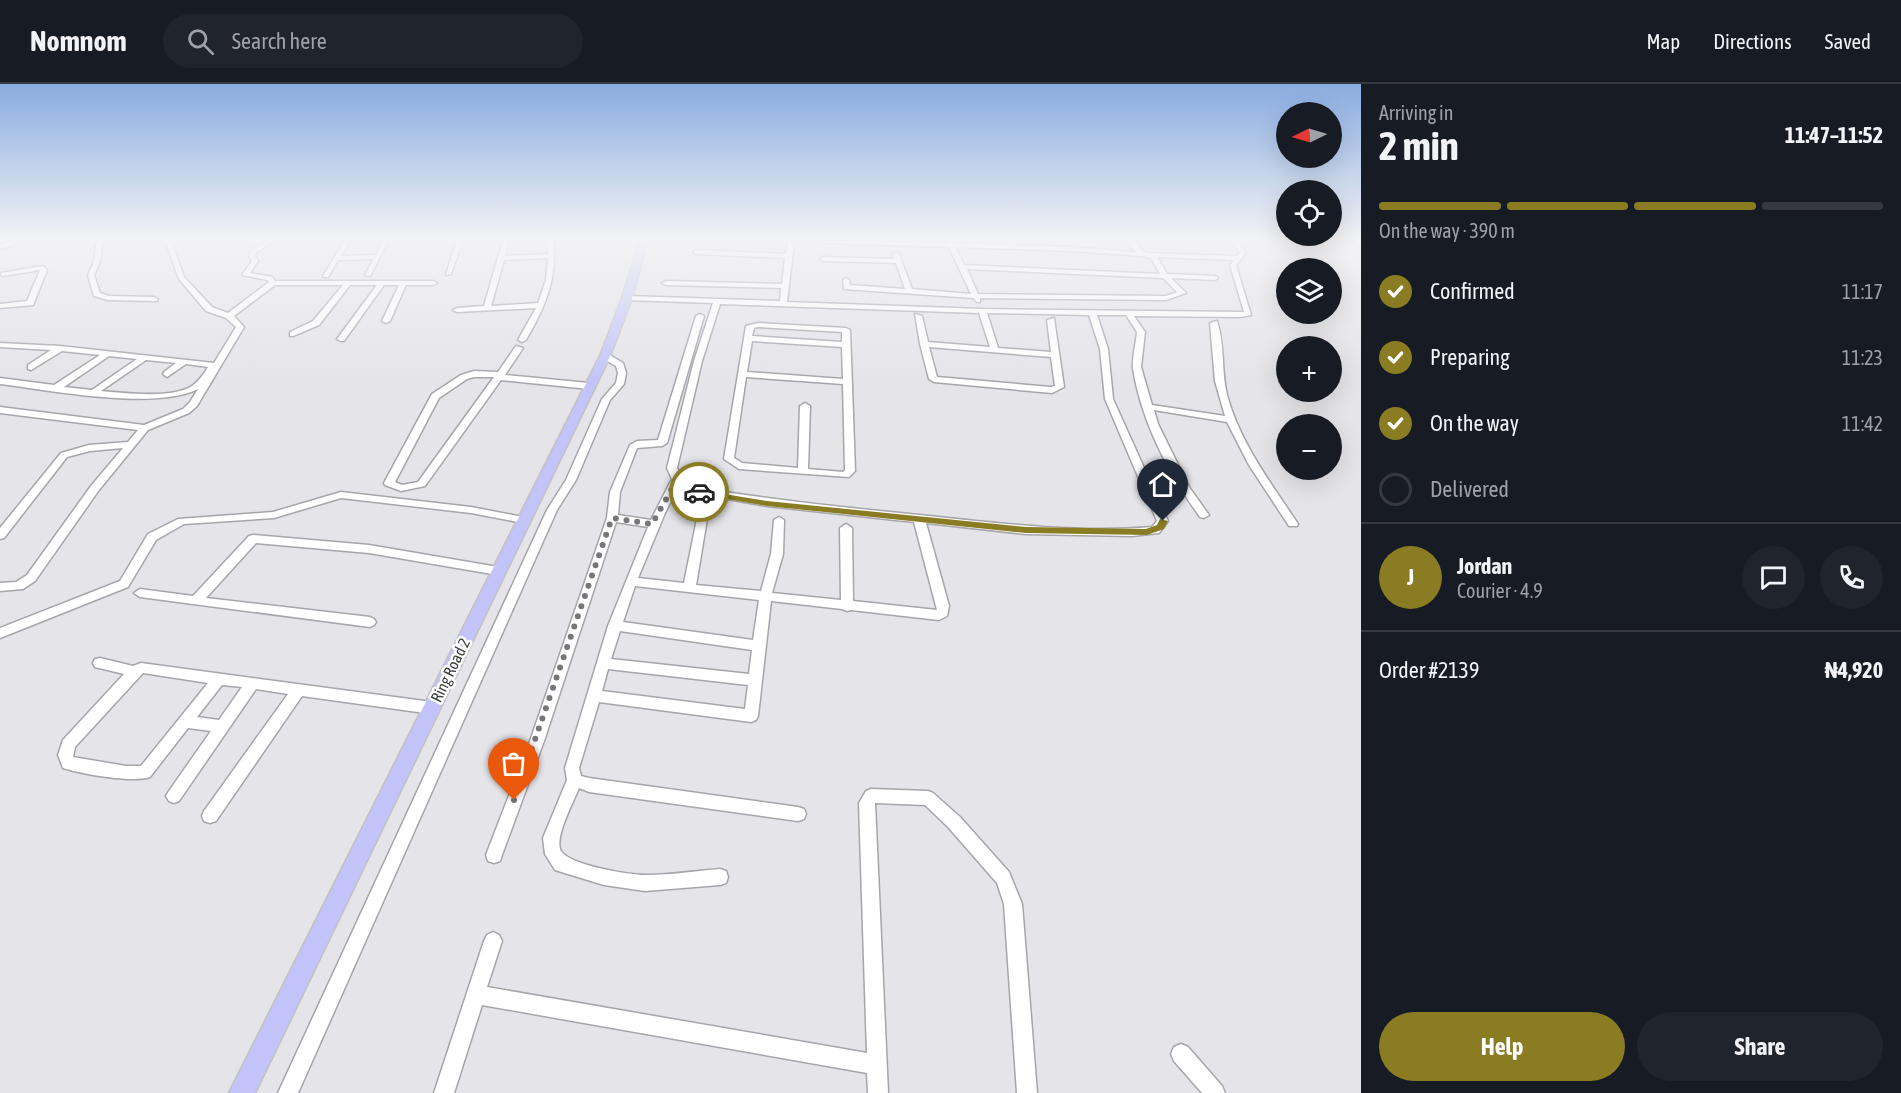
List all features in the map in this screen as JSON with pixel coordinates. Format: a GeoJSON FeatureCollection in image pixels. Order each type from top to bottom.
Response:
{"type":"FeatureCollection","features":[{"type":"Feature","properties":{"kind":"main road","name":"Ring Road 2"},"geometry":{"type":"LineString","coordinates":[[242,1093],[605,356],[630,287]]}},
{"type":"Feature","properties":{"kind":"street"},"geometry":{"type":"LineString","coordinates":[[0,306],[25,304],[33,300],[37,287]]}},
{"type":"Feature","properties":{"kind":"street"},"geometry":{"type":"LineString","coordinates":[[95,287],[97,294],[108,298],[154,299]]}},
{"type":"Feature","properties":{"kind":"street"},"geometry":{"type":"LineString","coordinates":[[0,587],[20,586],[31,578],[94,488],[146,428],[186,411],[194,404],[240,327],[229,316],[209,309],[189,287]]}},
{"type":"Feature","properties":{"kind":"street"},"geometry":{"type":"LineString","coordinates":[[229,316],[268,287]]}},
{"type":"Feature","properties":{"kind":"street"},"geometry":{"type":"LineString","coordinates":[[293,334],[316,323],[345,287]]}},
{"type":"Feature","properties":{"kind":"street"},"geometry":{"type":"LineString","coordinates":[[341,339],[379,287]]}},
{"type":"Feature","properties":{"kind":"street"},"geometry":{"type":"LineString","coordinates":[[386,321],[401,287]]}},
{"type":"Feature","properties":{"kind":"street"},"geometry":{"type":"LineString","coordinates":[[487,309],[493,287]]}},
{"type":"Feature","properties":{"kind":"street"},"geometry":{"type":"LineString","coordinates":[[545,287],[541,305],[500,376],[421,484],[401,488],[389,483],[435,396],[464,377],[474,374],[500,376],[589,386]]}},
{"type":"Feature","properties":{"kind":"street"},"geometry":{"type":"LineString","coordinates":[[783,304],[784,287]]}},
{"type":"Feature","properties":{"kind":"street"},"geometry":{"type":"LineString","coordinates":[[848,287],[909,291],[977,304],[1211,320],[1248,313],[1240,287]]}},
{"type":"Feature","properties":{"kind":"street"},"geometry":{"type":"LineString","coordinates":[[908,287],[909,291]]}},
{"type":"Feature","properties":{"kind":"street"},"geometry":{"type":"LineString","coordinates":[[973,287],[990,350]]}},
{"type":"Feature","properties":{"kind":"street"},"geometry":{"type":"LineString","coordinates":[[627,298],[783,304],[977,304],[1166,298],[1181,295],[1182,293],[1176,287]]}},
{"type":"Feature","properties":{"kind":"street"},"geometry":{"type":"LineString","coordinates":[[717,302],[698,361],[672,468],[677,480],[686,489],[746,500],[1026,530],[1147,532],[1161,526],[1163,521],[1109,399],[1104,349],[1092,312]]}},
{"type":"Feature","properties":{"kind":"street"},"geometry":{"type":"LineString","coordinates":[[20,315],[25,304]]}},
{"type":"Feature","properties":{"kind":"street"},"geometry":{"type":"LineString","coordinates":[[796,304],[798,326]]}},
{"type":"Feature","properties":{"kind":"street"},"geometry":{"type":"LineString","coordinates":[[457,310],[541,305]]}},
{"type":"Feature","properties":{"kind":"street"},"geometry":{"type":"LineString","coordinates":[[1128,313],[1141,332],[1137,367],[1153,424],[1184,488],[1204,515]]}},
{"type":"Feature","properties":{"kind":"street"},"geometry":{"type":"LineString","coordinates":[[494,855],[537,741],[612,518],[615,492],[633,447],[637,444],[663,443],[700,316]]}},
{"type":"Feature","properties":{"kind":"street"},"geometry":{"type":"LineString","coordinates":[[918,316],[932,377],[938,380],[1055,389],[1060,387],[1051,320]]}},
{"type":"Feature","properties":{"kind":"street"},"geometry":{"type":"LineString","coordinates":[[1211,320],[1223,399],[1230,420],[1293,524]]}},
{"type":"Feature","properties":{"kind":"street"},"geometry":{"type":"LineString","coordinates":[[750,326],[798,326],[842,327],[846,330],[850,471],[835,476],[739,466],[729,459],[750,326]]}},
{"type":"Feature","properties":{"kind":"street"},"geometry":{"type":"LineString","coordinates":[[748,338],[847,345]]}},
{"type":"Feature","properties":{"kind":"street"},"geometry":{"type":"LineString","coordinates":[[924,344],[1055,355]]}},
{"type":"Feature","properties":{"kind":"street"},"geometry":{"type":"LineString","coordinates":[[0,345],[60,348],[213,365],[206,378],[194,389],[184,393],[143,396],[0,381]]}},
{"type":"Feature","properties":{"kind":"street"},"geometry":{"type":"LineString","coordinates":[[31,367],[60,348]]}},
{"type":"Feature","properties":{"kind":"street"},"geometry":{"type":"LineString","coordinates":[[57,387],[108,353]]}},
{"type":"Feature","properties":{"kind":"street"},"geometry":{"type":"LineString","coordinates":[[288,1093],[552,510],[571,480],[606,399],[620,384],[622,373],[620,365],[605,356]]}},
{"type":"Feature","properties":{"kind":"street"},"geometry":{"type":"LineString","coordinates":[[95,391],[144,357]]}},
{"type":"Feature","properties":{"kind":"street"},"geometry":{"type":"LineString","coordinates":[[167,374],[185,361]]}},
{"type":"Feature","properties":{"kind":"street"},"geometry":{"type":"LineString","coordinates":[[741,374],[847,382]]}},
{"type":"Feature","properties":{"kind":"street"},"geometry":{"type":"LineString","coordinates":[[802,472],[805,406]]}},
{"type":"Feature","properties":{"kind":"street"},"geometry":{"type":"LineString","coordinates":[[1149,407],[1230,420]]}},
{"type":"Feature","properties":{"kind":"street"},"geometry":{"type":"LineString","coordinates":[[0,410],[146,428]]}},
{"type":"Feature","properties":{"kind":"street"},"geometry":{"type":"LineString","coordinates":[[0,535],[64,455],[89,448],[130,445]]}},
{"type":"Feature","properties":{"kind":"street"},"geometry":{"type":"LineString","coordinates":[[677,480],[652,524],[614,626],[572,768],[575,780],[551,838],[553,854],[561,864],[604,877],[645,884],[720,877]]}},
{"type":"Feature","properties":{"kind":"street"},"geometry":{"type":"LineString","coordinates":[[0,633],[123,584],[152,537],[182,521],[274,515],[331,496],[341,495],[471,510],[524,520]]}},
{"type":"Feature","properties":{"kind":"street"},"geometry":{"type":"LineString","coordinates":[[612,518],[652,524]]}},
{"type":"Feature","properties":{"kind":"street"},"geometry":{"type":"LineString","coordinates":[[689,589],[702,519]]}},
{"type":"Feature","properties":{"kind":"street"},"geometry":{"type":"LineString","coordinates":[[632,582],[931,616],[943,613],[919,519]]}},
{"type":"Feature","properties":{"kind":"street"},"geometry":{"type":"LineString","coordinates":[[594,696],[751,716],[765,597],[777,554],[779,520]]}},
{"type":"Feature","properties":{"kind":"street"},"geometry":{"type":"LineString","coordinates":[[846,528],[847,607]]}},
{"type":"Feature","properties":{"kind":"street"},"geometry":{"type":"LineString","coordinates":[[196,601],[253,539],[369,549],[498,571]]}},
{"type":"Feature","properties":{"kind":"street"},"geometry":{"type":"LineString","coordinates":[[140,593],[370,622]]}},
{"type":"Feature","properties":{"kind":"street"},"geometry":{"type":"LineString","coordinates":[[614,626],[759,646]]}},
{"type":"Feature","properties":{"kind":"street"},"geometry":{"type":"LineString","coordinates":[[100,663],[134,672]]}},
{"type":"Feature","properties":{"kind":"street"},"geometry":{"type":"LineString","coordinates":[[604,663],[754,680]]}},
{"type":"Feature","properties":{"kind":"street"},"geometry":{"type":"LineString","coordinates":[[219,679],[145,772],[126,773],[68,763],[65,755],[68,744],[134,672],[141,668],[432,708]]}},
{"type":"Feature","properties":{"kind":"street"},"geometry":{"type":"LineString","coordinates":[[174,796],[252,683]]}},
{"type":"Feature","properties":{"kind":"street"},"geometry":{"type":"LineString","coordinates":[[210,816],[299,689]]}},
{"type":"Feature","properties":{"kind":"street"},"geometry":{"type":"LineString","coordinates":[[186,722],[222,726]]}},
{"type":"Feature","properties":{"kind":"street"},"geometry":{"type":"LineString","coordinates":[[575,780],[590,785],[798,814]]}},
{"type":"Feature","properties":{"kind":"street"},"geometry":{"type":"LineString","coordinates":[[878,1093],[867,803],[872,796],[886,795],[928,798],[954,822],[1004,878],[1010,892],[1027,1093]]}},
{"type":"Feature","properties":{"kind":"street"},"geometry":{"type":"LineString","coordinates":[[444,1093],[493,941]]}},
{"type":"Feature","properties":{"kind":"street"},"geometry":{"type":"LineString","coordinates":[[475,994],[878,1065]]}},
{"type":"Feature","properties":{"kind":"street"},"geometry":{"type":"LineString","coordinates":[[1181,1053],[1215,1093]]}},
{"type":"Feature","properties":{"kind":"way so far"},"geometry":{"type":"LineString","coordinates":[[514,800],[537,741],[612,518],[652,524],[677,480],[686,489],[699,492]]}},
{"type":"Feature","properties":{"kind":"route"},"geometry":{"type":"LineString","coordinates":[[699,492],[767,503],[1026,530],[1147,532],[1161,526],[1163,521]]}}]}
